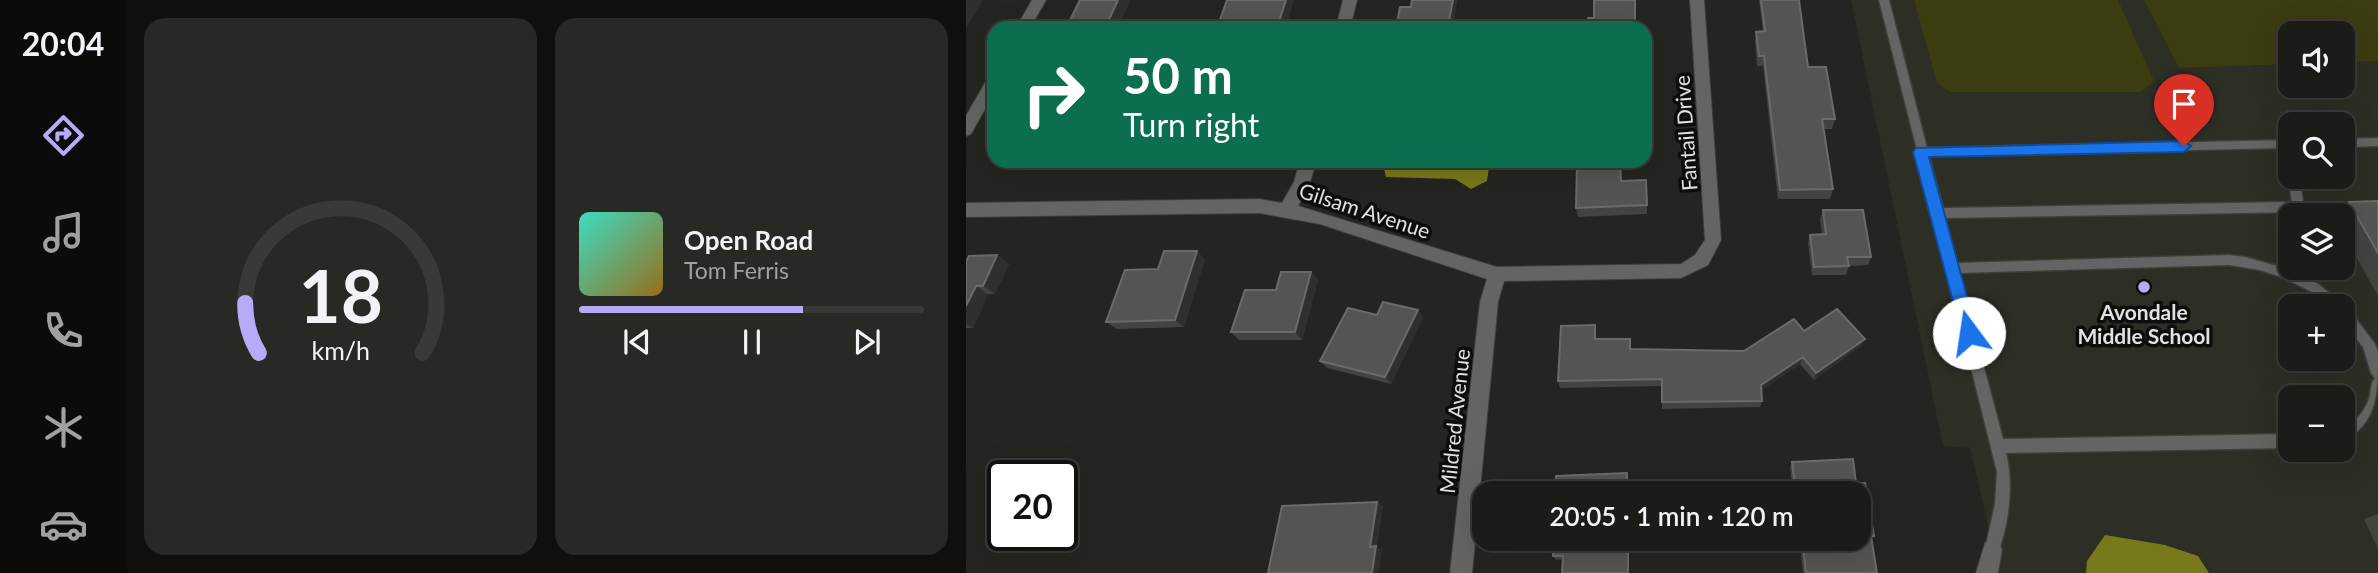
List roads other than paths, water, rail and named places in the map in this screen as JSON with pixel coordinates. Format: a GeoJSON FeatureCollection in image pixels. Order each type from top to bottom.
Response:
{"type":"FeatureCollection","features":[{"type":"Feature","properties":{"kind":"street"},"geometry":{"type":"LineString","coordinates":[[1027,21],[1039,0]]}},
{"type":"Feature","properties":{"kind":"street"},"geometry":{"type":"LineString","coordinates":[[1345,21],[1350,0]]}},
{"type":"Feature","properties":{"kind":"street","name":"Fantail Drive"},"geometry":{"type":"LineString","coordinates":[[1697,0],[1713,240],[1711,251],[1703,260]]}},
{"type":"Feature","properties":{"kind":"street"},"geometry":{"type":"LineString","coordinates":[[966,130],[987,92]]}},
{"type":"Feature","properties":{"kind":"street"},"geometry":{"type":"LineString","coordinates":[[1288,208],[1302,183],[1306,168]]}},
{"type":"Feature","properties":{"kind":"street","name":"Gilsam Avenue"},"geometry":{"type":"LineString","coordinates":[[966,210],[1259,206],[1288,208],[1324,217],[1467,267],[1497,274],[1681,271],[1703,260]]}},
{"type":"Feature","properties":{"kind":"street","name":"Mildred Avenue"},"geometry":{"type":"LineString","coordinates":[[1461,573],[1489,302],[1497,274]]}},
{"type":"Feature","properties":{"kind":"street"},"geometry":{"type":"LineString","coordinates":[[1987,573],[1992,550]]}},
{"type":"Feature","properties":{"kind":"lane"},"geometry":{"type":"LineString","coordinates":[[1884,0],[1998,446],[2004,486],[1992,550]]}},
{"type":"Feature","properties":{"kind":"lane"},"geometry":{"type":"LineString","coordinates":[[2355,143],[2378,142]]}},
{"type":"Feature","properties":{"kind":"lane"},"geometry":{"type":"LineString","coordinates":[[1921,152],[2278,147]]}},
{"type":"Feature","properties":{"kind":"lane"},"geometry":{"type":"LineString","coordinates":[[1938,214],[2298,207],[2296,189]]}},
{"type":"Feature","properties":{"kind":"lane"},"geometry":{"type":"LineString","coordinates":[[1952,268],[2229,260],[2260,263],[2292,274],[2325,294]]}},
{"type":"Feature","properties":{"kind":"lane"},"geometry":{"type":"LineString","coordinates":[[2355,326],[2369,344],[2378,373]]}},
{"type":"Feature","properties":{"kind":"lane"},"geometry":{"type":"LineString","coordinates":[[2355,429],[2360,427],[2376,404],[2378,383]]}},
{"type":"Feature","properties":{"kind":"lane"},"geometry":{"type":"LineString","coordinates":[[1998,446],[2278,441]]}},
{"type":"Feature","properties":{"kind":"place","name":"Avondale Middle School"},"geometry":{"type":"Point","coordinates":[2144,287]}}]}
